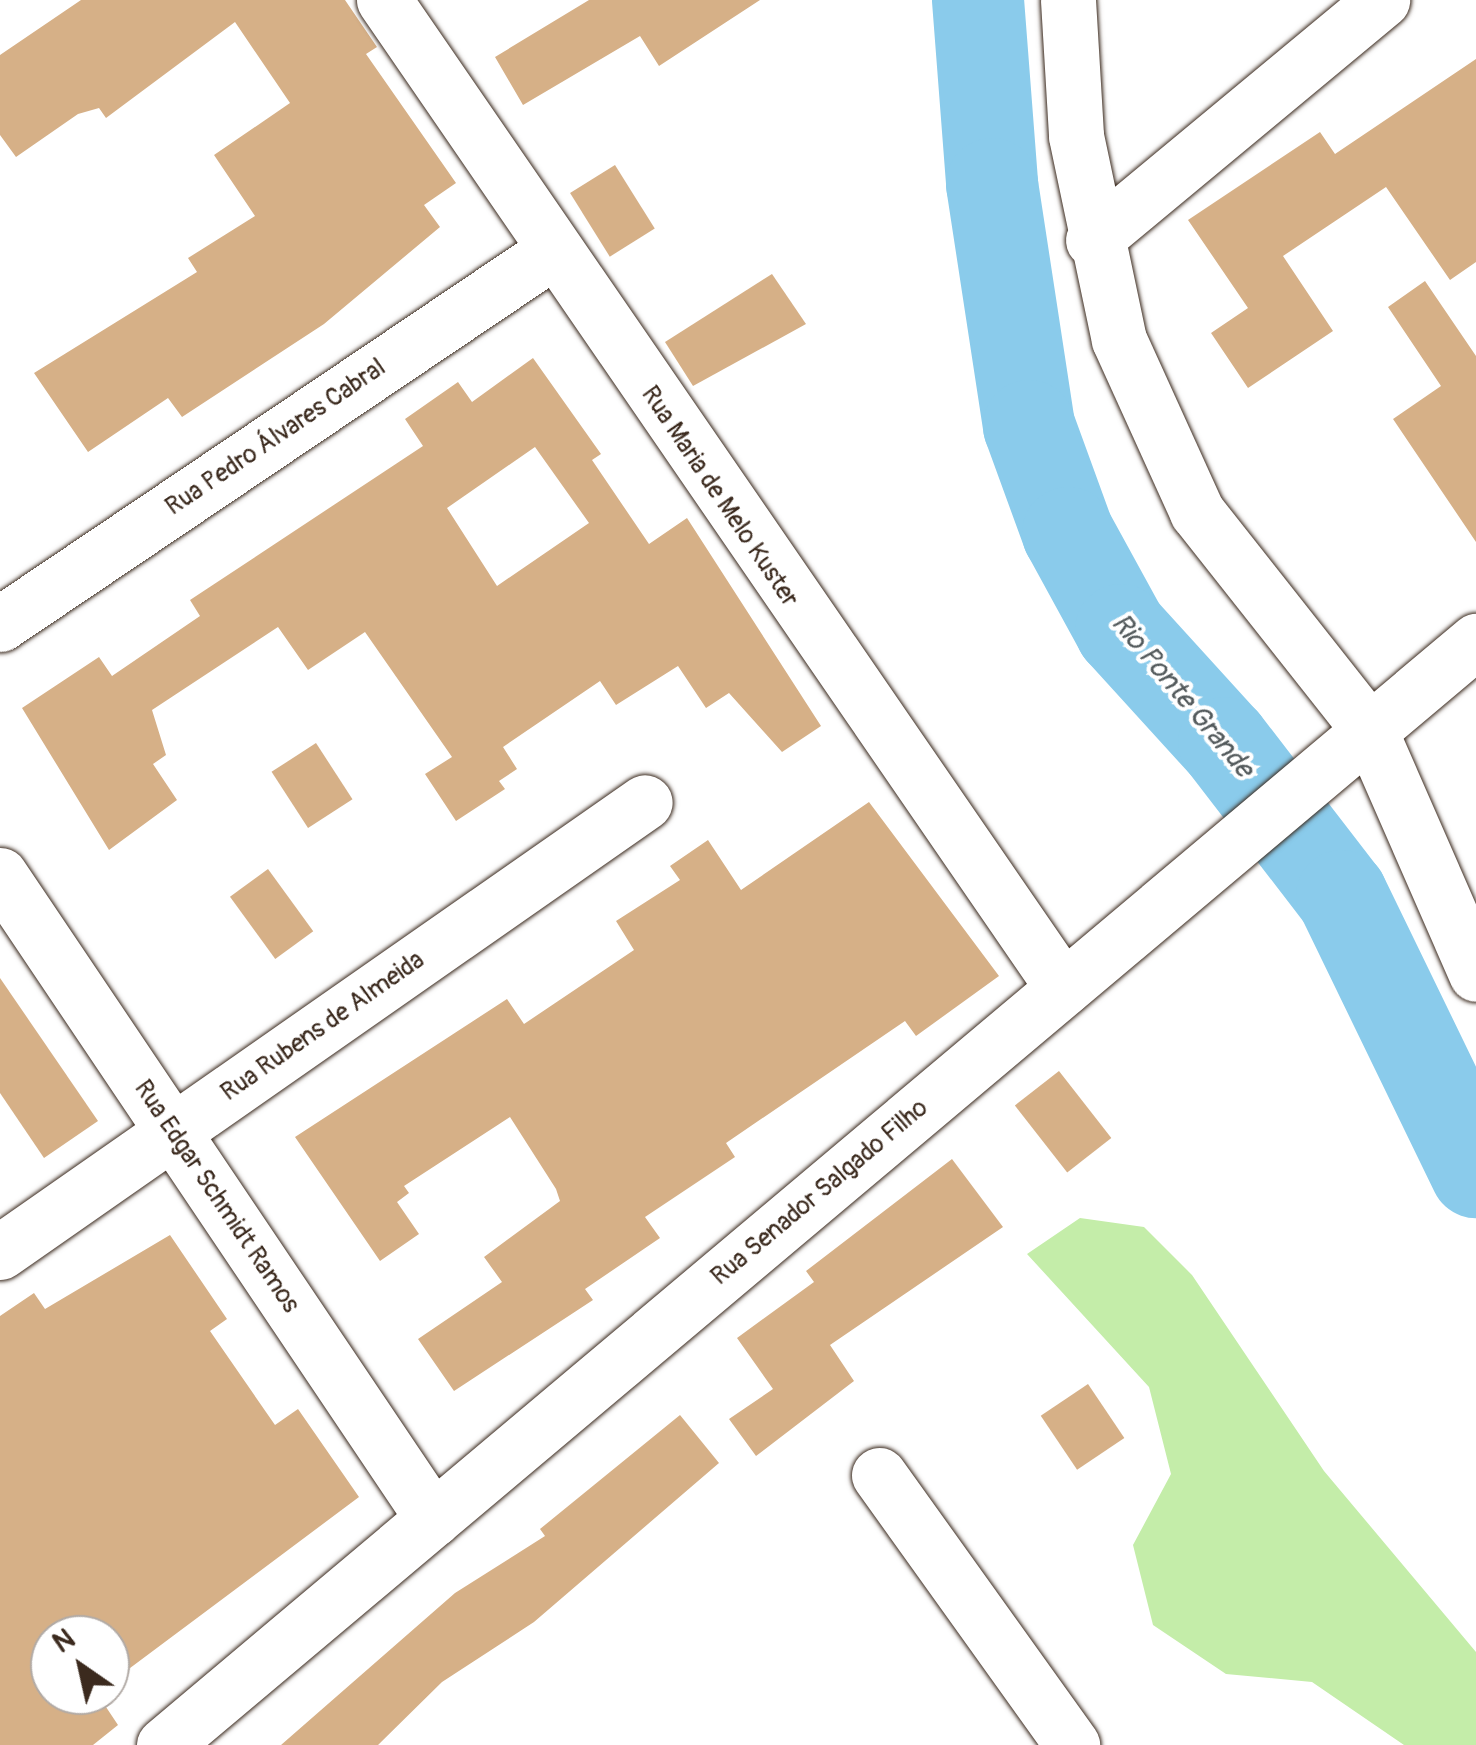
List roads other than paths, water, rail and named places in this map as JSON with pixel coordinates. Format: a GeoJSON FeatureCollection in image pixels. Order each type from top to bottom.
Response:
{"type":"FeatureCollection","features":[{"type":"Feature","properties":{"kind":"street","name":"Rua Maria de Melo Kuster"},"geometry":{"type":"LineString","coordinates":[[384,0],[552,252],[1063,988]]}},
{"type":"Feature","properties":{"kind":"street"},"geometry":{"type":"LineString","coordinates":[[1068,0],[1092,240],[1119,340],[1197,512],[1351,746],[1476,974]]}},
{"type":"Feature","properties":{"kind":"street"},"geometry":{"type":"LineString","coordinates":[[1092,240],[1382,0]]}},
{"type":"Feature","properties":{"kind":"street","name":"Rua Pedro Álvares Cabral"},"geometry":{"type":"LineString","coordinates":[[0,624],[552,252]]}},
{"type":"Feature","properties":{"kind":"street","name":"Rua Senador Salgado Filho"},"geometry":{"type":"LineString","coordinates":[[164,1745],[1476,642]]}},
{"type":"Feature","properties":{"kind":"street","name":"Rua Rubens de Almeida"},"geometry":{"type":"LineString","coordinates":[[0,1252],[646,802]]}},
{"type":"Feature","properties":{"kind":"street","name":"Rua Edgar Schmidt Ramos"},"geometry":{"type":"LineString","coordinates":[[0,876],[433,1519]]}},
{"type":"Feature","properties":{"kind":"street"},"geometry":{"type":"LineString","coordinates":[[879,1474],[1072,1745]]}},
{"type":"Feature","properties":{"kind":"waterway","name":"Rio Ponte Grande"},"geometry":{"type":"LineString","coordinates":[[978,0],[992,184],[1029,426],[1068,533],[1121,630],[1224,743],[1342,896],[1476,1172]]}}]}
